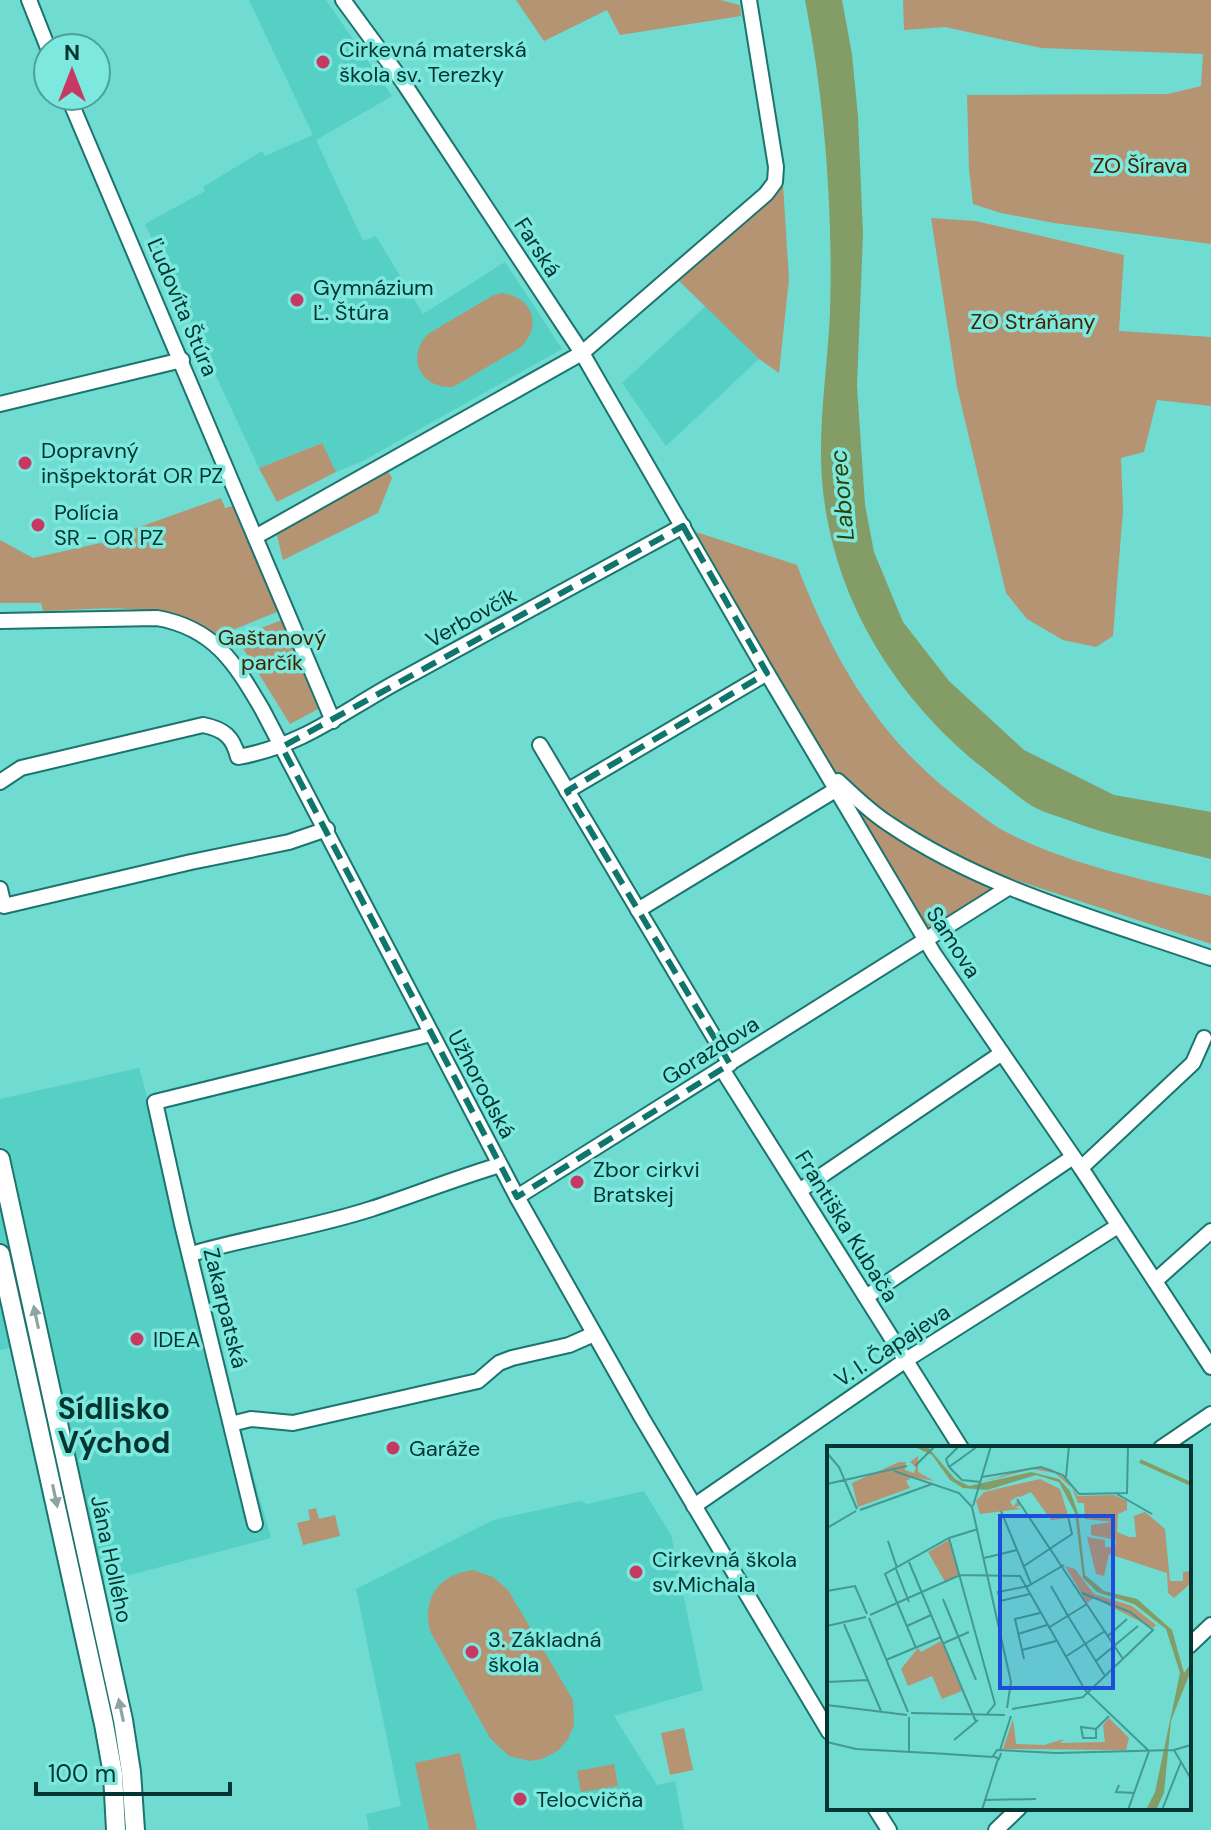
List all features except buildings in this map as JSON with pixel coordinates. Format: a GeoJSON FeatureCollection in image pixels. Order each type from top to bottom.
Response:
{"type":"FeatureCollection","features":[{"type":"Feature","properties":{"kind":"street"},"geometry":{"type":"LineString","coordinates":[[29,0],[42,32]]}},
{"type":"Feature","properties":{"kind":"street","name":"Farská"},"geometry":{"type":"LineString","coordinates":[[343,0],[403,82],[582,353],[683,526]]}},
{"type":"Feature","properties":{"kind":"street"},"geometry":{"type":"LineString","coordinates":[[333,721],[257,536],[582,353],[766,194],[775,182],[776,167],[749,0]]}},
{"type":"Feature","properties":{"kind":"street","name":"Ľudovíta Štúra"},"geometry":{"type":"LineString","coordinates":[[75,112],[257,536]]}},
{"type":"Feature","properties":{"kind":"street"},"geometry":{"type":"LineString","coordinates":[[0,404],[182,360]]}},
{"type":"Feature","properties":{"kind":"street","name":"Samova"},"geometry":{"type":"LineString","coordinates":[[683,526],[926,941],[1077,1162],[1211,1367]]}},
{"type":"Feature","properties":{"kind":"street","name":"Verbovčík"},"geometry":{"type":"LineString","coordinates":[[0,782],[21,768],[203,725],[216,727],[227,734],[234,742],[238,757],[282,747],[683,526]]}},
{"type":"Feature","properties":{"kind":"street","name":"Užhorodská"},"geometry":{"type":"LineString","coordinates":[[0,621],[157,618],[175,621],[215,642],[249,687],[327,829],[517,1197],[694,1506],[827,1729]]}},
{"type":"Feature","properties":{"kind":"street"},"geometry":{"type":"LineString","coordinates":[[567,791],[767,673]]}},
{"type":"Feature","properties":{"kind":"street","name":"Františka Kubača"},"geometry":{"type":"LineString","coordinates":[[540,745],[799,1191],[960,1446]]}},
{"type":"Feature","properties":{"kind":"street"},"geometry":{"type":"LineString","coordinates":[[826,769],[887,823],[926,848],[1008,888],[1211,958]]}},
{"type":"Feature","properties":{"kind":"street"},"geometry":{"type":"LineString","coordinates":[[638,910],[837,789]]}},
{"type":"Feature","properties":{"kind":"street"},"geometry":{"type":"LineString","coordinates":[[0,889],[4,906],[289,842],[327,829]]}},
{"type":"Feature","properties":{"kind":"street","name":"Gorazdova"},"geometry":{"type":"LineString","coordinates":[[517,1197],[1008,888]]}},
{"type":"Feature","properties":{"kind":"street","name":"Zakarpatská"},"geometry":{"type":"LineString","coordinates":[[255,1524],[155,1102],[431,1034]]}},
{"type":"Feature","properties":{"kind":"street"},"geometry":{"type":"LineString","coordinates":[[866,1297],[1077,1162],[1193,1063],[1204,1038]]}},
{"type":"Feature","properties":{"kind":"street"},"geometry":{"type":"LineString","coordinates":[[799,1191],[1002,1053]]}},
{"type":"Feature","properties":{"kind":"street","name":"Jána Hollého"},"geometry":{"type":"LineString","coordinates":[[0,1159],[91,1617],[113,1774],[116,1830]]}},
{"type":"Feature","properties":{"kind":"street"},"geometry":{"type":"LineString","coordinates":[[191,1254],[370,1209],[500,1165]]}},
{"type":"Feature","properties":{"kind":"street","name":"V. I. Čapajeva"},"geometry":{"type":"LineString","coordinates":[[694,1506],[906,1360],[1118,1226]]}},
{"type":"Feature","properties":{"kind":"street"},"geometry":{"type":"LineString","coordinates":[[1155,1281],[1211,1231]]}},
{"type":"Feature","properties":{"kind":"street","name":"Jána Hollého"},"geometry":{"type":"LineString","coordinates":[[0,1254],[91,1617],[125,1733],[135,1830]]}},
{"type":"Feature","properties":{"kind":"street"},"geometry":{"type":"LineString","coordinates":[[231,1424],[251,1419],[293,1423],[478,1381],[499,1363],[569,1345],[594,1334]]}},
{"type":"Feature","properties":{"kind":"street"},"geometry":{"type":"LineString","coordinates":[[1164,1446],[1211,1414]]}},
{"type":"Feature","properties":{"kind":"street"},"geometry":{"type":"LineString","coordinates":[[1191,1644],[1211,1625]]}},
{"type":"Feature","properties":{"kind":"street"},"geometry":{"type":"LineString","coordinates":[[876,1810],[889,1830]]}},
{"type":"Feature","properties":{"kind":"street"},"geometry":{"type":"LineString","coordinates":[[996,1830],[1017,1810]]}},
{"type":"Feature","properties":{"kind":"highlighted area"},"geometry":{"type":"Polygon","coordinates":[[[683,526],[767,673],[567,791],[730,1064],[517,1197],[282,747],[683,526]]]}},
{"type":"Feature","properties":{"kind":"shaded area","name":"Gymnázium Ľ. Štúra"},"geometry":{"type":"Polygon","coordinates":[[[249,0],[326,0],[392,96],[316,140],[363,241],[376,236],[423,314],[505,262],[562,349],[361,462],[336,472],[321,443],[259,468],[145,224],[205,191],[203,187],[262,151],[265,156],[313,135],[249,0]]]}},
{"type":"Feature","properties":{"kind":"shaded area"},"geometry":{"type":"Polygon","coordinates":[[[706,306],[759,359],[666,446],[622,383],[706,306]]]}},
{"type":"Feature","properties":{"kind":"shaded area"},"geometry":{"type":"Polygon","coordinates":[[[139,1068],[271,1538],[103,1582],[50,1340],[0,1350],[0,1099],[139,1068]]]}},
{"type":"Feature","properties":{"kind":"shaded area","name":"3. Základná škola"},"geometry":{"type":"Polygon","coordinates":[[[644,1491],[671,1535],[703,1690],[614,1716],[657,1785],[675,1781],[684,1830],[369,1830],[366,1814],[401,1806],[356,1589],[493,1520],[644,1491]]]}},
{"type":"Feature","properties":{"kind":"green space"},"geometry":{"type":"Polygon","coordinates":[[[516,0],[720,0],[740,5],[741,16],[620,35],[607,10],[544,41],[516,0]]]}},
{"type":"Feature","properties":{"kind":"green space","name":"ZO Šírava"},"geometry":{"type":"Polygon","coordinates":[[[903,0],[1211,0],[1211,244],[1001,213],[973,204],[969,169],[967,95],[1168,94],[1201,86],[1203,54],[1041,48],[945,27],[904,30],[903,0]]]}},
{"type":"Feature","properties":{"kind":"green space"},"geometry":{"type":"Polygon","coordinates":[[[783,185],[789,279],[779,373],[759,359],[676,278],[783,185]]]}},
{"type":"Feature","properties":{"kind":"green space","name":"ZO Stráňany"},"geometry":{"type":"Polygon","coordinates":[[[931,218],[975,221],[1124,255],[1119,331],[1211,337],[1211,406],[1157,400],[1144,452],[1121,458],[1123,510],[1113,636],[1096,647],[1063,640],[1027,619],[1006,593],[957,387],[931,218]]]}},
{"type":"Feature","properties":{"kind":"green space"},"geometry":{"type":"Polygon","coordinates":[[[501,293],[512,295],[527,306],[533,321],[528,338],[521,347],[453,387],[432,383],[417,362],[421,343],[428,334],[501,293]]]}},
{"type":"Feature","properties":{"kind":"green space"},"geometry":{"type":"Polygon","coordinates":[[[322,443],[336,472],[277,502],[259,468],[322,443]]]}},
{"type":"Feature","properties":{"kind":"green space"},"geometry":{"type":"Polygon","coordinates":[[[388,471],[392,478],[378,513],[283,560],[276,531],[388,471]]]}},
{"type":"Feature","properties":{"kind":"green space"},"geometry":{"type":"Polygon","coordinates":[[[221,498],[225,508],[236,505],[277,612],[218,636],[174,617],[153,612],[133,609],[43,611],[41,603],[0,603],[0,540],[33,558],[128,537],[131,530],[221,498]]]}},
{"type":"Feature","properties":{"kind":"green space"},"geometry":{"type":"Polygon","coordinates":[[[696,532],[797,565],[827,635],[864,698],[909,755],[937,781],[993,824],[1026,842],[1104,869],[1211,896],[1211,944],[1009,878],[928,930],[696,532]]]}},
{"type":"Feature","properties":{"kind":"green space","name":"Gaštanový parčík"},"geometry":{"type":"Polygon","coordinates":[[[285,619],[320,708],[290,724],[236,637],[285,619]]]}},
{"type":"Feature","properties":{"kind":"green space"},"geometry":{"type":"Polygon","coordinates":[[[316,1508],[319,1519],[335,1515],[340,1536],[303,1545],[297,1523],[310,1520],[308,1510],[316,1508]]]}},
{"type":"Feature","properties":{"kind":"green space"},"geometry":{"type":"Polygon","coordinates":[[[473,1570],[493,1577],[508,1590],[573,1700],[574,1725],[568,1739],[559,1750],[542,1759],[530,1761],[509,1756],[490,1738],[430,1631],[429,1608],[436,1590],[451,1577],[473,1570]]]}},
{"type":"Feature","properties":{"kind":"green space"},"geometry":{"type":"Polygon","coordinates":[[[684,1728],[693,1770],[670,1775],[661,1733],[684,1728]]]}},
{"type":"Feature","properties":{"kind":"green space"},"geometry":{"type":"Polygon","coordinates":[[[460,1753],[477,1830],[429,1830],[415,1763],[460,1753]]]}},
{"type":"Feature","properties":{"kind":"green space"},"geometry":{"type":"Polygon","coordinates":[[[614,1764],[618,1786],[581,1792],[577,1771],[614,1764]]]}},
{"type":"Feature","properties":{"kind":"water","name":"Laborec"},"geometry":{"type":"Polygon","coordinates":[[[805,0],[842,0],[852,54],[863,234],[857,386],[865,505],[874,552],[903,622],[949,681],[1024,750],[1114,795],[1211,812],[1211,859],[1101,831],[1044,812],[1027,803],[934,723],[884,660],[864,626],[835,552],[823,487],[821,437],[830,313],[830,235],[822,116],[805,0]]]}},
{"type":"Feature","properties":{"kind":"place","name":"Cirkevná materská škola sv. Terezky"},"geometry":{"type":"Point","coordinates":[323,62]}},
{"type":"Feature","properties":{"kind":"place","name":"Gymnázium Ľ. Štúra"},"geometry":{"type":"Point","coordinates":[297,300]}},
{"type":"Feature","properties":{"kind":"place","name":"Dopravný inšpektorát OR PZ"},"geometry":{"type":"Point","coordinates":[25,463]}},
{"type":"Feature","properties":{"kind":"place","name":"Polícia SR - OR PZ"},"geometry":{"type":"Point","coordinates":[38,525]}},
{"type":"Feature","properties":{"kind":"place","name":"Zbor cirkvi Bratskej"},"geometry":{"type":"Point","coordinates":[577,1182]}},
{"type":"Feature","properties":{"kind":"place","name":"IDEA"},"geometry":{"type":"Point","coordinates":[137,1339]}},
{"type":"Feature","properties":{"kind":"place","name":"Garáže"},"geometry":{"type":"Point","coordinates":[393,1448]}},
{"type":"Feature","properties":{"kind":"place","name":"Cirkevná škola sv.Michala"},"geometry":{"type":"Point","coordinates":[636,1572]}},
{"type":"Feature","properties":{"kind":"place","name":"3. Základná škola"},"geometry":{"type":"Point","coordinates":[472,1652]}},
{"type":"Feature","properties":{"kind":"place","name":"Telocvičňa"},"geometry":{"type":"Point","coordinates":[520,1799]}},
{"type":"Feature","properties":{"kind":"district","name":"Sídlisko Východ"},"geometry":{"type":"Point","coordinates":[114,1426]}}]}
